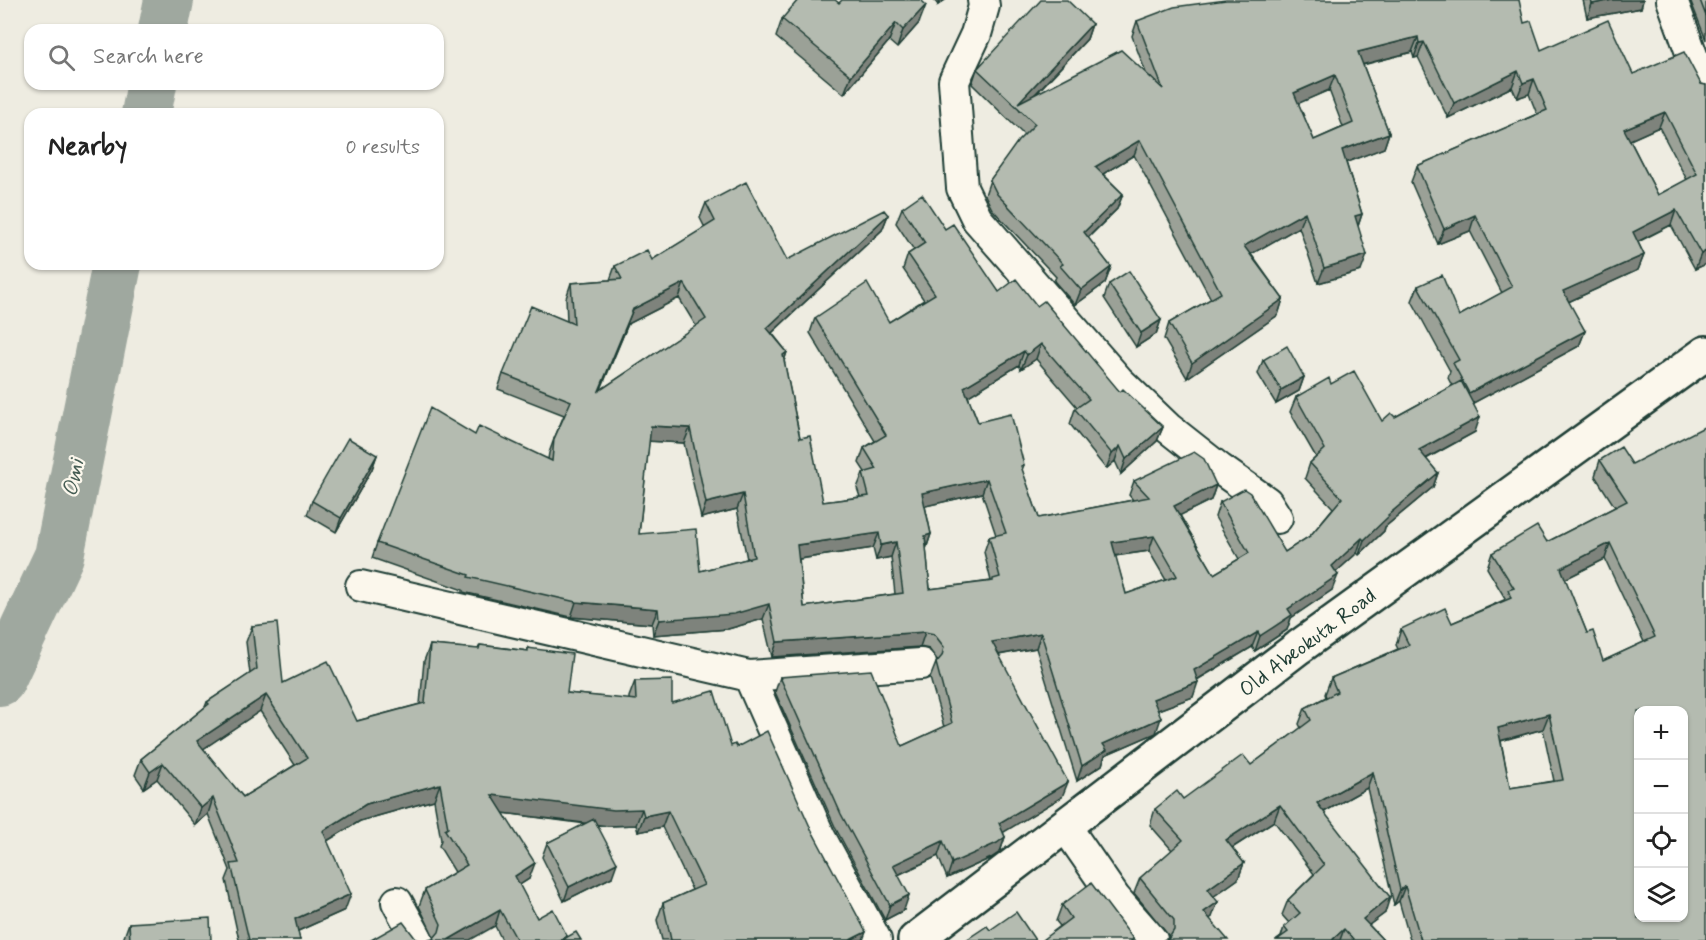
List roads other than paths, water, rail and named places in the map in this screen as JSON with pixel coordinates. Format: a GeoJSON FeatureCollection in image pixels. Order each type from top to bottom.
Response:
{"type":"FeatureCollection","features":[{"type":"Feature","properties":{"kind":"highway","name":"Old Abeokuta Road"},"geometry":{"type":"LineString","coordinates":[[915,940],[1299,647],[1706,353]]}},
{"type":"Feature","properties":{"kind":"street"},"geometry":{"type":"LineString","coordinates":[[983,0],[984,6],[976,34],[954,81],[962,188],[977,219],[1118,380],[1168,428],[1220,469],[1268,502],[1277,518]]}},
{"type":"Feature","properties":{"kind":"street"},"geometry":{"type":"LineString","coordinates":[[1672,0],[1692,58],[1706,85]]}},
{"type":"Feature","properties":{"kind":"street"},"geometry":{"type":"LineString","coordinates":[[361,586],[749,676],[921,664]]}},
{"type":"Feature","properties":{"kind":"street"},"geometry":{"type":"LineString","coordinates":[[749,676],[820,837],[876,940]]}},
{"type":"Feature","properties":{"kind":"street"},"geometry":{"type":"LineString","coordinates":[[1066,827],[1115,898],[1152,940]]}},
{"type":"Feature","properties":{"kind":"street"},"geometry":{"type":"LineString","coordinates":[[396,902],[418,940]]}},
{"type":"Feature","properties":{"kind":"waterway","name":"Omi"},"geometry":{"type":"LineString","coordinates":[[164,24],[169,0]]}},
{"type":"Feature","properties":{"kind":"waterway","name":"Omi"},"geometry":{"type":"LineString","coordinates":[[147,108],[151,90]]}},
{"type":"Feature","properties":{"kind":"waterway","name":"Omi"},"geometry":{"type":"LineString","coordinates":[[0,681],[59,556],[116,270]]}}]}
